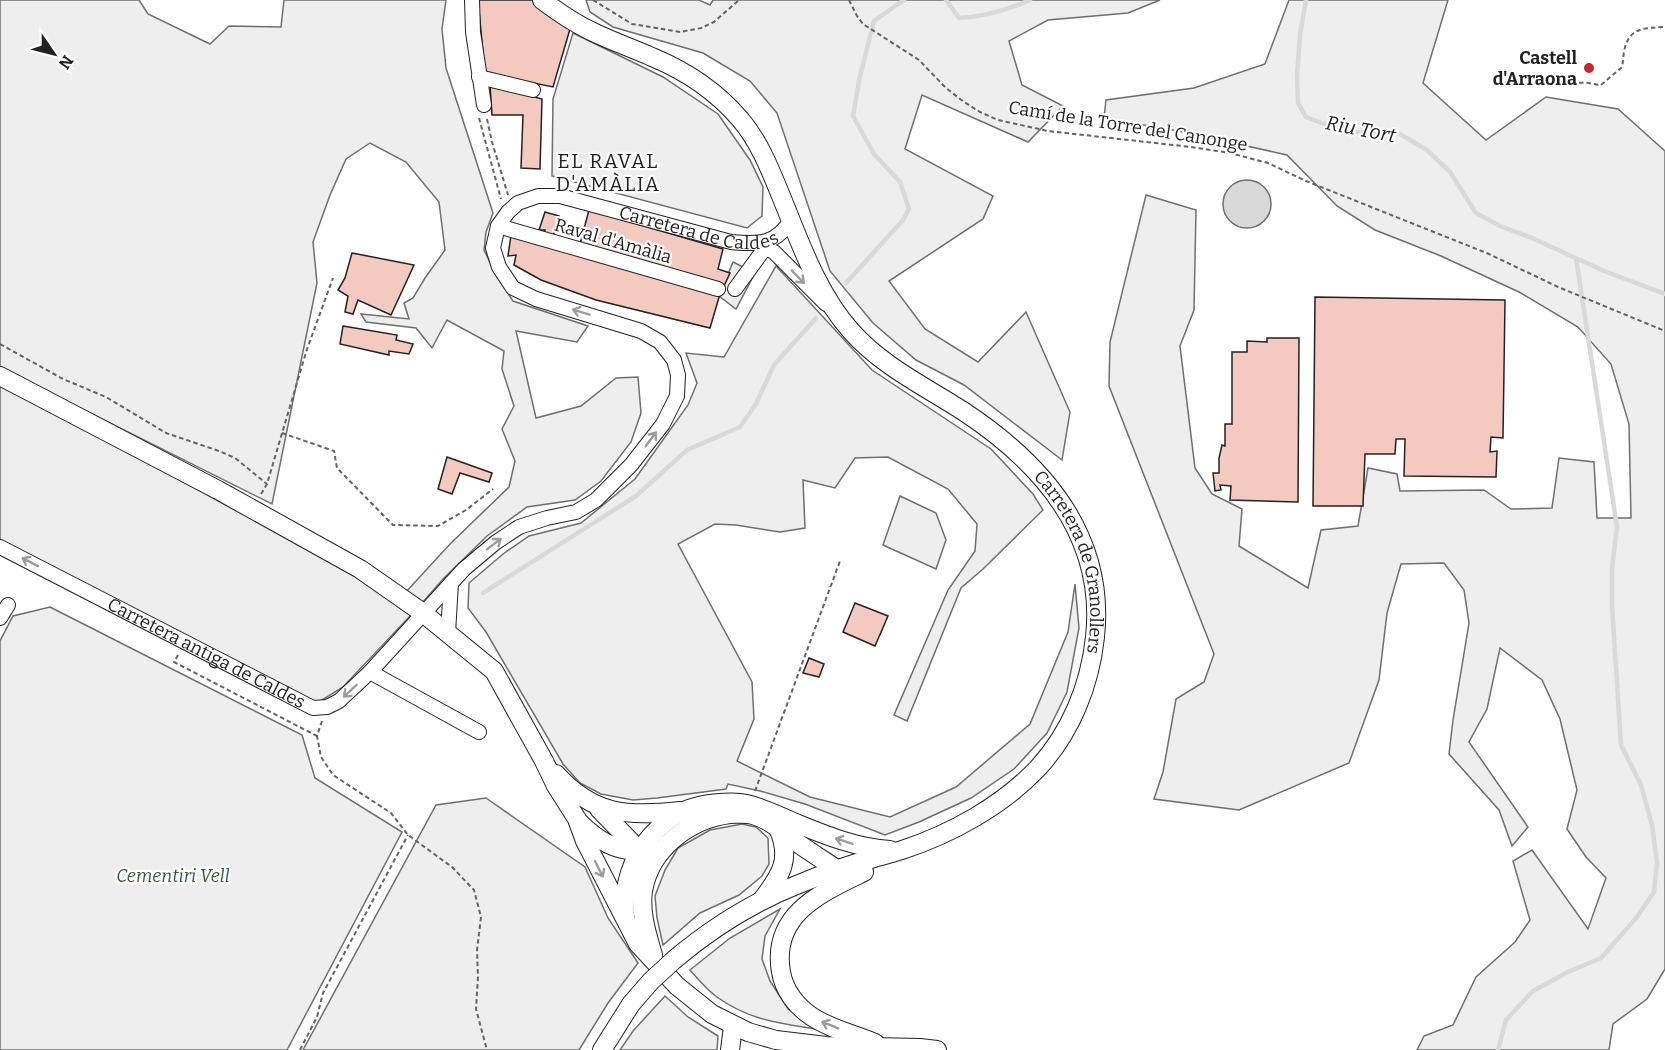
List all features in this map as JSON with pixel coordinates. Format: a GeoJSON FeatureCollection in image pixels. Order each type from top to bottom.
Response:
{"type":"FeatureCollection","features":[{"type":"Feature","properties":{"kind":"main road","name":"Carretera de Caldes"},"geometry":{"type":"LineString","coordinates":[[542,0],[572,21],[593,32],[690,76],[718,97],[750,132],[774,179],[790,220]]}},
{"type":"Feature","properties":{"kind":"main road","name":"Carretera de Granollers"},"geometry":{"type":"LineString","coordinates":[[602,1050],[631,1004],[651,981],[695,942],[719,925],[762,900],[798,884],[871,858],[901,851],[960,825],[1010,793],[1052,752],[1079,702],[1090,668],[1096,627],[1094,585],[1089,561],[1064,505],[1040,475],[1005,442],[981,423],[881,359],[851,332],[837,314],[814,274],[790,220]]}},
{"type":"Feature","properties":{"kind":"main road"},"geometry":{"type":"LineString","coordinates":[[0,376],[218,490],[360,569],[423,613],[494,671],[556,786],[577,819],[602,842],[640,851],[652,847],[672,830],[688,824],[727,815],[748,814],[767,820],[838,870]]}},
{"type":"Feature","properties":{"kind":"main road"},"geometry":{"type":"LineString","coordinates":[[544,760],[562,781],[597,807],[640,851],[642,867],[634,916]]}},
{"type":"Feature","properties":{"kind":"main road"},"geometry":{"type":"LineString","coordinates":[[597,807],[615,812],[660,814],[682,811],[703,804],[727,802],[749,804],[849,843],[901,851]]}},
{"type":"Feature","properties":{"kind":"main road"},"geometry":{"type":"LineString","coordinates":[[640,851],[655,832],[682,811]]}},
{"type":"Feature","properties":{"kind":"main road"},"geometry":{"type":"LineString","coordinates":[[577,819],[585,841],[647,936],[656,962],[703,1008],[733,1026],[776,1040],[826,1046],[937,1050]]}},
{"type":"Feature","properties":{"kind":"main road"},"geometry":{"type":"LineString","coordinates":[[634,916],[647,877],[661,852],[674,838],[688,828],[706,820]]}},
{"type":"Feature","properties":{"kind":"main road"},"geometry":{"type":"LineString","coordinates":[[762,900],[772,887],[785,859],[784,845],[778,828]]}},
{"type":"Feature","properties":{"kind":"main road"},"geometry":{"type":"LineString","coordinates":[[875,1048],[820,1021],[794,1002],[782,976],[779,960],[781,943],[795,915],[806,904],[829,889],[901,851]]}},
{"type":"Feature","properties":{"kind":"main road"},"geometry":{"type":"LineString","coordinates":[[730,1050],[733,1026]]}},
{"type":"Feature","properties":{"kind":"street"},"geometry":{"type":"LineString","coordinates":[[472,0],[472,21],[484,105]]}},
{"type":"Feature","properties":{"kind":"street"},"geometry":{"type":"LineString","coordinates":[[479,77],[533,90]]}},
{"type":"Feature","properties":{"kind":"street","name":"Carretera de Caldes"},"geometry":{"type":"LineString","coordinates":[[498,226],[518,202],[538,196],[560,196],[731,242],[762,246],[785,229],[790,220]]}},
{"type":"Feature","properties":{"kind":"street"},"geometry":{"type":"LineString","coordinates":[[423,613],[464,568],[519,527],[576,512],[596,500],[637,458],[663,424],[677,396],[678,375],[674,360],[660,342],[641,331],[536,299],[513,288],[499,267],[493,248],[498,226]]}},
{"type":"Feature","properties":{"kind":"street","name":"Raval d'Amàlia"},"geometry":{"type":"LineString","coordinates":[[498,226],[718,289]]}},
{"type":"Feature","properties":{"kind":"street"},"geometry":{"type":"LineString","coordinates":[[735,289],[762,246],[774,252],[809,289],[837,314]]}},
{"type":"Feature","properties":{"kind":"street","name":"Carretera antiga de Caldes"},"geometry":{"type":"LineString","coordinates":[[0,547],[313,708],[327,707],[339,701],[370,672],[423,613]]}},
{"type":"Feature","properties":{"kind":"street"},"geometry":{"type":"LineString","coordinates":[[448,633],[451,583]]}},
{"type":"Feature","properties":{"kind":"street"},"geometry":{"type":"LineString","coordinates":[[0,618],[8,605]]}},
{"type":"Feature","properties":{"kind":"street"},"geometry":{"type":"LineString","coordinates":[[370,672],[479,732]]}},
{"type":"Feature","properties":{"kind":"path"},"geometry":{"type":"LineString","coordinates":[[593,0],[632,24],[680,32],[708,25],[739,0]]}},
{"type":"Feature","properties":{"kind":"path","name":"Camí de la Torre del Canonge"},"geometry":{"type":"LineString","coordinates":[[849,0],[856,16],[863,24],[919,60],[946,88],[964,102],[998,120],[1048,131],[1230,153],[1268,163],[1306,181],[1489,254],[1566,290],[1665,331]]}},
{"type":"Feature","properties":{"kind":"path"},"geometry":{"type":"LineString","coordinates":[[1579,83],[1601,85],[1622,67],[1628,38],[1641,28],[1665,27]]}},
{"type":"Feature","properties":{"kind":"path"},"geometry":{"type":"LineString","coordinates":[[484,105],[492,142],[512,208]]}},
{"type":"Feature","properties":{"kind":"path"},"geometry":{"type":"LineString","coordinates":[[0,345],[63,379],[106,397],[166,432],[235,458],[267,483],[307,349],[333,278]]}},
{"type":"Feature","properties":{"kind":"path"},"geometry":{"type":"LineString","coordinates":[[282,433],[334,451],[337,468],[393,525],[438,526],[466,510],[493,489]]}},
{"type":"Feature","properties":{"kind":"path"},"geometry":{"type":"LineString","coordinates":[[749,804],[840,561]]}},
{"type":"Feature","properties":{"kind":"path"},"geometry":{"type":"LineString","coordinates":[[174,662],[317,736],[321,757],[333,775],[392,813],[408,835],[452,867],[474,890],[481,917],[477,950],[476,1008],[487,1050]]}},
{"type":"Feature","properties":{"kind":"path"},"geometry":{"type":"LineString","coordinates":[[300,1050],[317,1017],[323,993],[408,835]]}},
{"type":"Feature","properties":{"kind":"green space"},"geometry":{"type":"Polygon","coordinates":[[[0,0],[139,0],[148,14],[210,44],[229,26],[281,27],[284,0],[446,0],[442,29],[446,68],[493,213],[486,232],[484,250],[497,277],[513,301],[588,326],[577,342],[516,331],[536,418],[581,406],[616,378],[638,377],[641,413],[631,442],[601,481],[575,500],[527,507],[487,536],[423,602],[405,593],[450,544],[509,487],[515,461],[502,429],[514,406],[502,369],[504,351],[447,320],[432,348],[416,328],[366,322],[361,314],[409,319],[404,303],[413,298],[445,250],[439,202],[406,162],[370,143],[346,159],[313,242],[317,283],[272,504],[0,368],[0,0]]]}},
{"type":"Feature","properties":{"kind":"green space"},"geometry":{"type":"Polygon","coordinates":[[[586,0],[699,0],[710,5],[713,0],[1160,0],[1128,13],[1048,20],[1009,41],[1022,85],[1063,106],[1028,142],[922,95],[905,149],[993,196],[983,219],[889,281],[925,329],[978,362],[1026,312],[1070,412],[1062,460],[964,385],[916,360],[873,323],[830,271],[777,113],[750,81],[703,53],[613,27],[590,12],[586,0]]]}},
{"type":"Feature","properties":{"kind":"green space"},"geometry":{"type":"Polygon","coordinates":[[[1289,0],[1448,0],[1423,83],[1486,140],[1546,97],[1618,109],[1665,151],[1665,969],[1647,999],[1613,1024],[1609,1050],[1417,1050],[1424,1036],[1453,1025],[1476,977],[1515,942],[1530,920],[1513,861],[1532,850],[1588,929],[1606,878],[1586,857],[1567,829],[1577,790],[1560,719],[1542,680],[1500,648],[1487,709],[1469,742],[1528,827],[1512,846],[1499,810],[1449,754],[1469,623],[1464,590],[1444,563],[1401,564],[1387,613],[1379,680],[1349,763],[1239,810],[1154,799],[1163,772],[1176,699],[1204,682],[1214,654],[1109,386],[1110,342],[1146,195],[1196,210],[1194,310],[1180,346],[1195,468],[1212,494],[1242,509],[1239,546],[1308,588],[1321,530],[1358,526],[1368,468],[1397,474],[1400,491],[1484,490],[1511,509],[1552,508],[1559,458],[1594,462],[1597,518],[1631,518],[1629,424],[1611,364],[1578,327],[1519,292],[1441,256],[1375,230],[1337,206],[1287,155],[1189,133],[1104,118],[1106,100],[1194,88],[1265,64],[1289,0]]]}},
{"type":"Feature","properties":{"kind":"green space"},"geometry":{"type":"Polygon","coordinates":[[[573,33],[663,77],[718,114],[750,160],[763,187],[762,216],[747,228],[552,176],[553,99],[573,33]]]}},
{"type":"Feature","properties":{"kind":"green space"},"geometry":{"type":"Polygon","coordinates":[[[776,266],[872,370],[991,449],[1033,494],[1043,510],[961,588],[907,721],[894,715],[948,590],[975,551],[977,524],[948,489],[888,457],[855,458],[835,488],[803,480],[805,528],[780,532],[715,524],[678,544],[752,682],[754,719],[737,761],[810,797],[890,817],[956,787],[1030,724],[1068,632],[1075,584],[1079,628],[1067,692],[1047,733],[1014,769],[971,798],[885,835],[805,804],[728,784],[726,789],[633,800],[601,794],[580,783],[563,764],[486,632],[468,608],[469,583],[503,554],[529,536],[581,523],[635,479],[688,405],[697,383],[686,353],[724,357],[776,266]]]}},
{"type":"Feature","properties":{"kind":"green space"},"geometry":{"type":"Polygon","coordinates":[[[900,496],[936,513],[946,540],[936,569],[883,545],[900,496]]]}},
{"type":"Feature","properties":{"kind":"green space","name":"Cementiri Vell"},"geometry":{"type":"Polygon","coordinates":[[[50,607],[302,735],[315,778],[402,832],[287,1050],[0,1050],[0,641],[13,616],[50,607]]]}},
{"type":"Feature","properties":{"kind":"green space"},"geometry":{"type":"Polygon","coordinates":[[[486,798],[585,867],[608,918],[638,963],[608,1003],[579,1050],[303,1050],[436,805],[486,798]]]}},
{"type":"Feature","properties":{"kind":"green space"},"geometry":{"type":"Polygon","coordinates":[[[742,824],[756,827],[768,838],[769,864],[762,876],[739,895],[700,913],[663,945],[655,896],[665,870],[678,848],[710,830],[742,824]]]}},
{"type":"Feature","properties":{"kind":"green space"},"geometry":{"type":"Polygon","coordinates":[[[780,909],[765,936],[762,959],[770,981],[788,1009],[815,1029],[764,1019],[741,1011],[713,994],[690,970],[730,938],[780,909]]]}},
{"type":"Feature","properties":{"kind":"green space"},"geometry":{"type":"Polygon","coordinates":[[[665,996],[688,1017],[718,1036],[717,1050],[620,1050],[633,1031],[665,996]]]}},
{"type":"Feature","properties":{"kind":"shaded area"},"geometry":{"type":"Polygon","coordinates":[[[1242,180],[1252,180],[1264,187],[1271,199],[1271,209],[1264,221],[1252,228],[1242,228],[1227,217],[1223,209],[1223,199],[1234,184],[1242,180]]]}},
{"type":"Feature","properties":{"kind":"shaded area"},"geometry":{"type":"Polygon","coordinates":[[[733,262],[755,273],[736,309],[719,296],[733,262]]]}},
{"type":"Feature","properties":{"kind":"shaded area"},"geometry":{"type":"Polygon","coordinates":[[[0,386],[138,457],[354,575],[412,614],[343,687],[314,705],[0,544],[0,386]]]}},
{"type":"Feature","properties":{"kind":"building"},"geometry":{"type":"Polygon","coordinates":[[[478,0],[534,0],[570,29],[553,87],[485,73],[478,0]]]}},
{"type":"Feature","properties":{"kind":"building"},"geometry":{"type":"Polygon","coordinates":[[[490,85],[542,99],[540,169],[521,168],[523,115],[492,115],[490,85]]]}},
{"type":"Feature","properties":{"kind":"building"},"geometry":{"type":"Polygon","coordinates":[[[589,210],[723,249],[718,269],[730,273],[724,286],[580,244],[589,210]]]}},
{"type":"Feature","properties":{"kind":"building"},"geometry":{"type":"Polygon","coordinates":[[[545,212],[559,216],[553,237],[543,236],[545,230],[539,230],[545,212]]]}},
{"type":"Feature","properties":{"kind":"building"},"geometry":{"type":"Polygon","coordinates":[[[511,235],[720,294],[710,328],[596,300],[541,280],[514,265],[516,255],[508,256],[511,235]]]}},
{"type":"Feature","properties":{"kind":"building"},"geometry":{"type":"Polygon","coordinates":[[[352,253],[414,265],[391,315],[358,300],[353,314],[345,312],[348,296],[338,290],[345,278],[352,253]]]}},
{"type":"Feature","properties":{"kind":"building"},"geometry":{"type":"Polygon","coordinates":[[[1315,297],[1505,300],[1503,438],[1491,437],[1490,452],[1497,451],[1496,477],[1404,476],[1405,439],[1396,439],[1395,454],[1365,454],[1363,506],[1313,506],[1315,297]]]}},
{"type":"Feature","properties":{"kind":"building"},"geometry":{"type":"Polygon","coordinates":[[[343,326],[397,335],[396,340],[413,344],[409,354],[389,351],[389,355],[340,344],[343,326]]]}},
{"type":"Feature","properties":{"kind":"building"},"geometry":{"type":"Polygon","coordinates":[[[1267,338],[1299,338],[1298,502],[1230,500],[1231,486],[1220,485],[1221,490],[1215,491],[1213,473],[1219,473],[1219,458],[1222,445],[1225,446],[1225,424],[1232,424],[1232,352],[1247,352],[1247,341],[1267,342],[1267,338]]]}},
{"type":"Feature","properties":{"kind":"building"},"geometry":{"type":"Polygon","coordinates":[[[447,457],[492,473],[489,482],[460,473],[452,494],[438,489],[447,457]]]}},
{"type":"Feature","properties":{"kind":"building"},"geometry":{"type":"Polygon","coordinates":[[[855,603],[888,616],[875,646],[843,632],[855,603]]]}},
{"type":"Feature","properties":{"kind":"building"},"geometry":{"type":"Polygon","coordinates":[[[809,658],[824,664],[819,677],[803,673],[809,658]]]}},
{"type":"Feature","properties":{"kind":"waterway"},"geometry":{"type":"LineString","coordinates":[[846,283],[903,220],[909,209],[900,182],[874,154],[853,116],[874,21],[904,0]]}},
{"type":"Feature","properties":{"kind":"waterway","name":"Riu Tort"},"geometry":{"type":"LineString","coordinates":[[946,0],[959,18],[995,12],[1030,0]]}},
{"type":"Feature","properties":{"kind":"waterway","name":"Riu Tort"},"geometry":{"type":"LineString","coordinates":[[1306,0],[1300,35],[1297,76],[1298,103],[1306,117],[1362,133],[1400,134],[1427,150],[1450,172],[1476,213],[1500,226],[1604,271],[1665,294]]}},
{"type":"Feature","properties":{"kind":"waterway"},"geometry":{"type":"LineString","coordinates":[[1498,1050],[1506,1020],[1533,991],[1568,972],[1601,958],[1637,917],[1654,892],[1657,863],[1652,825],[1641,785],[1621,745],[1612,606],[1612,569],[1617,527],[1576,258]]}},
{"type":"Feature","properties":{"kind":"waterway"},"geometry":{"type":"LineString","coordinates":[[483,593],[636,496],[687,450],[740,427],[756,404],[774,365],[816,318]]}},
{"type":"Feature","properties":{"kind":"place","name":"Castell d'Arraona"},"geometry":{"type":"Point","coordinates":[1589,68]}},
{"type":"Feature","properties":{"kind":"district","name":"EL RAVAL D'AMÀLIA"},"geometry":{"type":"Point","coordinates":[608,172]}}]}
